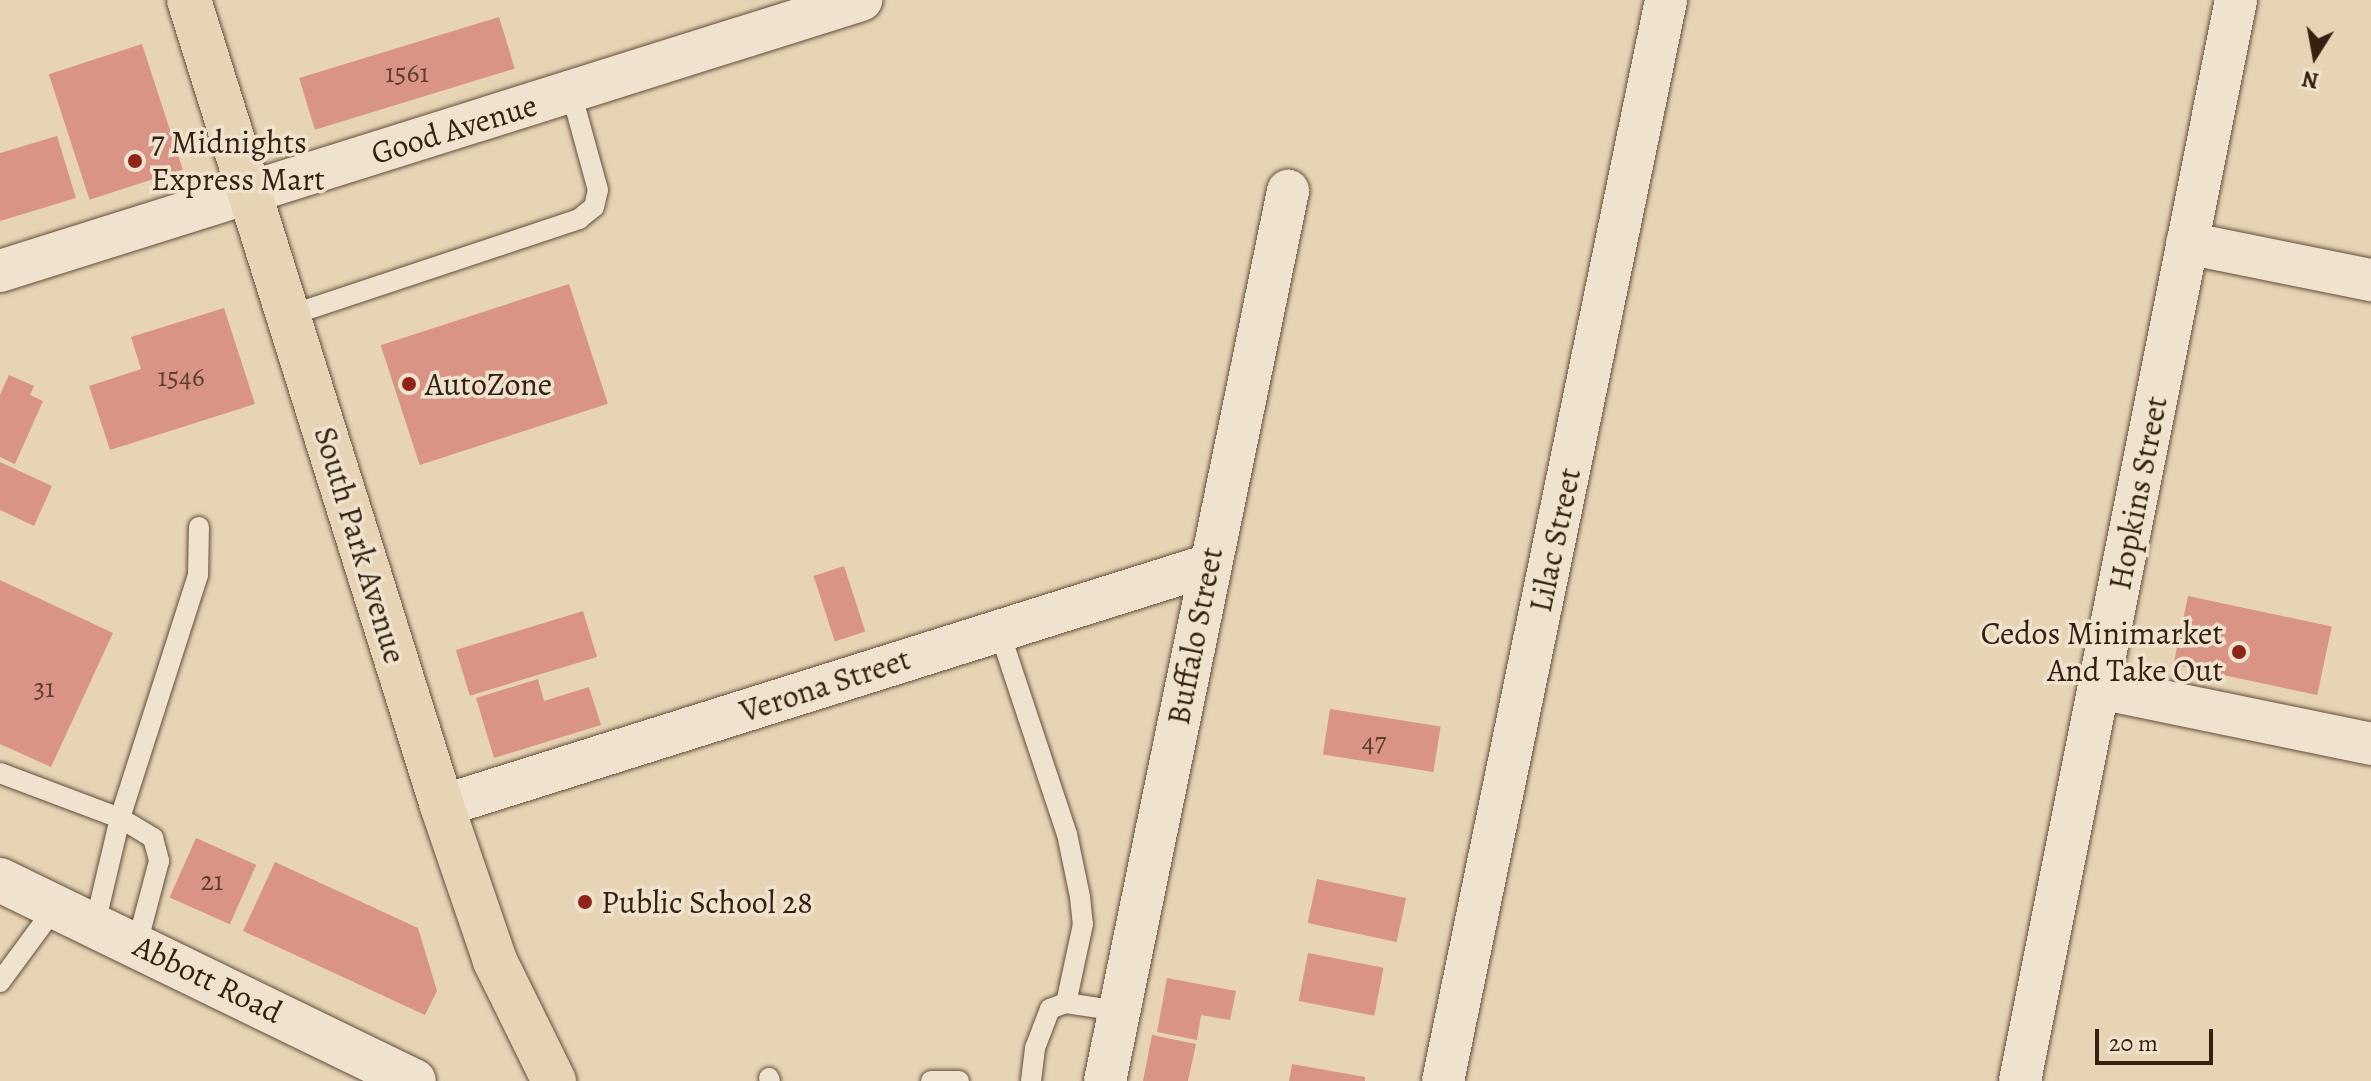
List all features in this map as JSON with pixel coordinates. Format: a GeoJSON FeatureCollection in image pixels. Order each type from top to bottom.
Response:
{"type":"FeatureCollection","features":[{"type":"Feature","properties":{"kind":"main road","name":"South Park Avenue"},"geometry":{"type":"LineString","coordinates":[[189,0],[442,806],[495,961],[554,1081]]}},
{"type":"Feature","properties":{"kind":"street","name":"Good Avenue"},"geometry":{"type":"LineString","coordinates":[[0,271],[571,92],[773,14],[861,0]]}},
{"type":"Feature","properties":{"kind":"street","name":"Lilac Street"},"geometry":{"type":"LineString","coordinates":[[1443,1081],[1666,0]]}},
{"type":"Feature","properties":{"kind":"street","name":"Hopkins Street"},"geometry":{"type":"LineString","coordinates":[[2020,1081],[2236,0]]}},
{"type":"Feature","properties":{"kind":"street","name":"Buffalo Street"},"geometry":{"type":"LineString","coordinates":[[1105,1081],[1288,191]]}},
{"type":"Feature","properties":{"kind":"street"},"geometry":{"type":"LineString","coordinates":[[2187,243],[2371,280]]}},
{"type":"Feature","properties":{"kind":"street","name":"Verona Street"},"geometry":{"type":"LineString","coordinates":[[442,806],[1209,565]]}},
{"type":"Feature","properties":{"kind":"street"},"geometry":{"type":"LineString","coordinates":[[2099,688],[2371,744]]}},
{"type":"Feature","properties":{"kind":"street","name":"Abbott Road"},"geometry":{"type":"LineString","coordinates":[[0,880],[414,1081]]}},
{"type":"Feature","properties":{"kind":"lane"},"geometry":{"type":"LineString","coordinates":[[288,316],[579,219],[594,207],[598,190],[571,92]]}},
{"type":"Feature","properties":{"kind":"lane"},"geometry":{"type":"LineString","coordinates":[[95,924],[120,818],[198,575],[199,527]]}},
{"type":"Feature","properties":{"kind":"lane"},"geometry":{"type":"LineString","coordinates":[[999,630],[1067,834],[1080,897],[1083,924],[1066,1003]]}},
{"type":"Feature","properties":{"kind":"lane"},"geometry":{"type":"LineString","coordinates":[[0,773],[120,818],[153,838],[159,861],[137,944]]}},
{"type":"Feature","properties":{"kind":"lane"},"geometry":{"type":"LineString","coordinates":[[0,982],[56,906]]}},
{"type":"Feature","properties":{"kind":"lane"},"geometry":{"type":"LineString","coordinates":[[1031,1081],[1035,1048],[1050,1009],[1066,1003],[1119,1011]]}},
{"type":"Feature","properties":{"kind":"lane"},"geometry":{"type":"LineString","coordinates":[[931,1081],[959,1081]]}},
{"type":"Feature","properties":{"kind":"building"},"geometry":{"type":"Polygon","coordinates":[[[499,17],[515,69],[315,130],[299,78],[499,17]]]}},
{"type":"Feature","properties":{"kind":"building"},"geometry":{"type":"Polygon","coordinates":[[[142,44],[183,170],[90,200],[49,74],[142,44]]]}},
{"type":"Feature","properties":{"kind":"building"},"geometry":{"type":"Polygon","coordinates":[[[57,136],[76,198],[0,221],[0,153],[57,136]]]}},
{"type":"Feature","properties":{"kind":"building"},"geometry":{"type":"Polygon","coordinates":[[[569,284],[608,404],[420,465],[381,345],[569,284]]]}},
{"type":"Feature","properties":{"kind":"building"},"geometry":{"type":"Polygon","coordinates":[[[224,308],[255,404],[110,450],[89,386],[141,369],[131,337],[224,308]]]}},
{"type":"Feature","properties":{"kind":"building"},"geometry":{"type":"Polygon","coordinates":[[[9,375],[34,386],[30,395],[43,401],[15,464],[0,457],[0,395],[9,375]]]}},
{"type":"Feature","properties":{"kind":"building"},"geometry":{"type":"Polygon","coordinates":[[[0,462],[52,486],[34,526],[0,510],[0,462]]]}},
{"type":"Feature","properties":{"kind":"building"},"geometry":{"type":"Polygon","coordinates":[[[844,566],[865,632],[835,642],[814,576],[844,566]]]}},
{"type":"Feature","properties":{"kind":"building"},"geometry":{"type":"Polygon","coordinates":[[[0,580],[113,633],[51,767],[0,744],[0,580]]]}},
{"type":"Feature","properties":{"kind":"building"},"geometry":{"type":"Polygon","coordinates":[[[2188,596],[2332,627],[2317,695],[2173,664],[2188,596]]]}},
{"type":"Feature","properties":{"kind":"building"},"geometry":{"type":"Polygon","coordinates":[[[583,611],[597,657],[470,696],[456,650],[583,611]]]}},
{"type":"Feature","properties":{"kind":"building"},"geometry":{"type":"Polygon","coordinates":[[[538,679],[544,701],[589,687],[601,725],[494,758],[476,698],[538,679]]]}},
{"type":"Feature","properties":{"kind":"building"},"geometry":{"type":"Polygon","coordinates":[[[1330,709],[1441,727],[1433,772],[1323,754],[1330,709]]]}},
{"type":"Feature","properties":{"kind":"building"},"geometry":{"type":"Polygon","coordinates":[[[196,838],[256,865],[230,924],[170,897],[196,838]]]}},
{"type":"Feature","properties":{"kind":"building"},"geometry":{"type":"Polygon","coordinates":[[[275,862],[418,928],[437,991],[425,1015],[243,931],[275,862]]]}},
{"type":"Feature","properties":{"kind":"building"},"geometry":{"type":"Polygon","coordinates":[[[1317,879],[1406,898],[1397,942],[1308,923],[1317,879]]]}},
{"type":"Feature","properties":{"kind":"building"},"geometry":{"type":"Polygon","coordinates":[[[1308,953],[1384,968],[1374,1016],[1299,1001],[1308,953]]]}},
{"type":"Feature","properties":{"kind":"building"},"geometry":{"type":"Polygon","coordinates":[[[1167,978],[1236,991],[1230,1020],[1201,1015],[1197,1040],[1157,1032],[1167,978]]]}},
{"type":"Feature","properties":{"kind":"building"},"geometry":{"type":"Polygon","coordinates":[[[1152,1035],[1196,1044],[1188,1081],[1143,1081],[1152,1035]]]}},
{"type":"Feature","properties":{"kind":"building"},"geometry":{"type":"Polygon","coordinates":[[[1292,1064],[1365,1077],[1365,1081],[1289,1081],[1292,1064]]]}},
{"type":"Feature","properties":{"kind":"place","name":"7 Midnights Express Mart"},"geometry":{"type":"Point","coordinates":[135,161]}},
{"type":"Feature","properties":{"kind":"place","name":"AutoZone"},"geometry":{"type":"Point","coordinates":[409,384]}},
{"type":"Feature","properties":{"kind":"place","name":"Cedos Minimarket And Take Out"},"geometry":{"type":"Point","coordinates":[2239,652]}},
{"type":"Feature","properties":{"kind":"place","name":"Public School 28"},"geometry":{"type":"Point","coordinates":[585,902]}}]}
